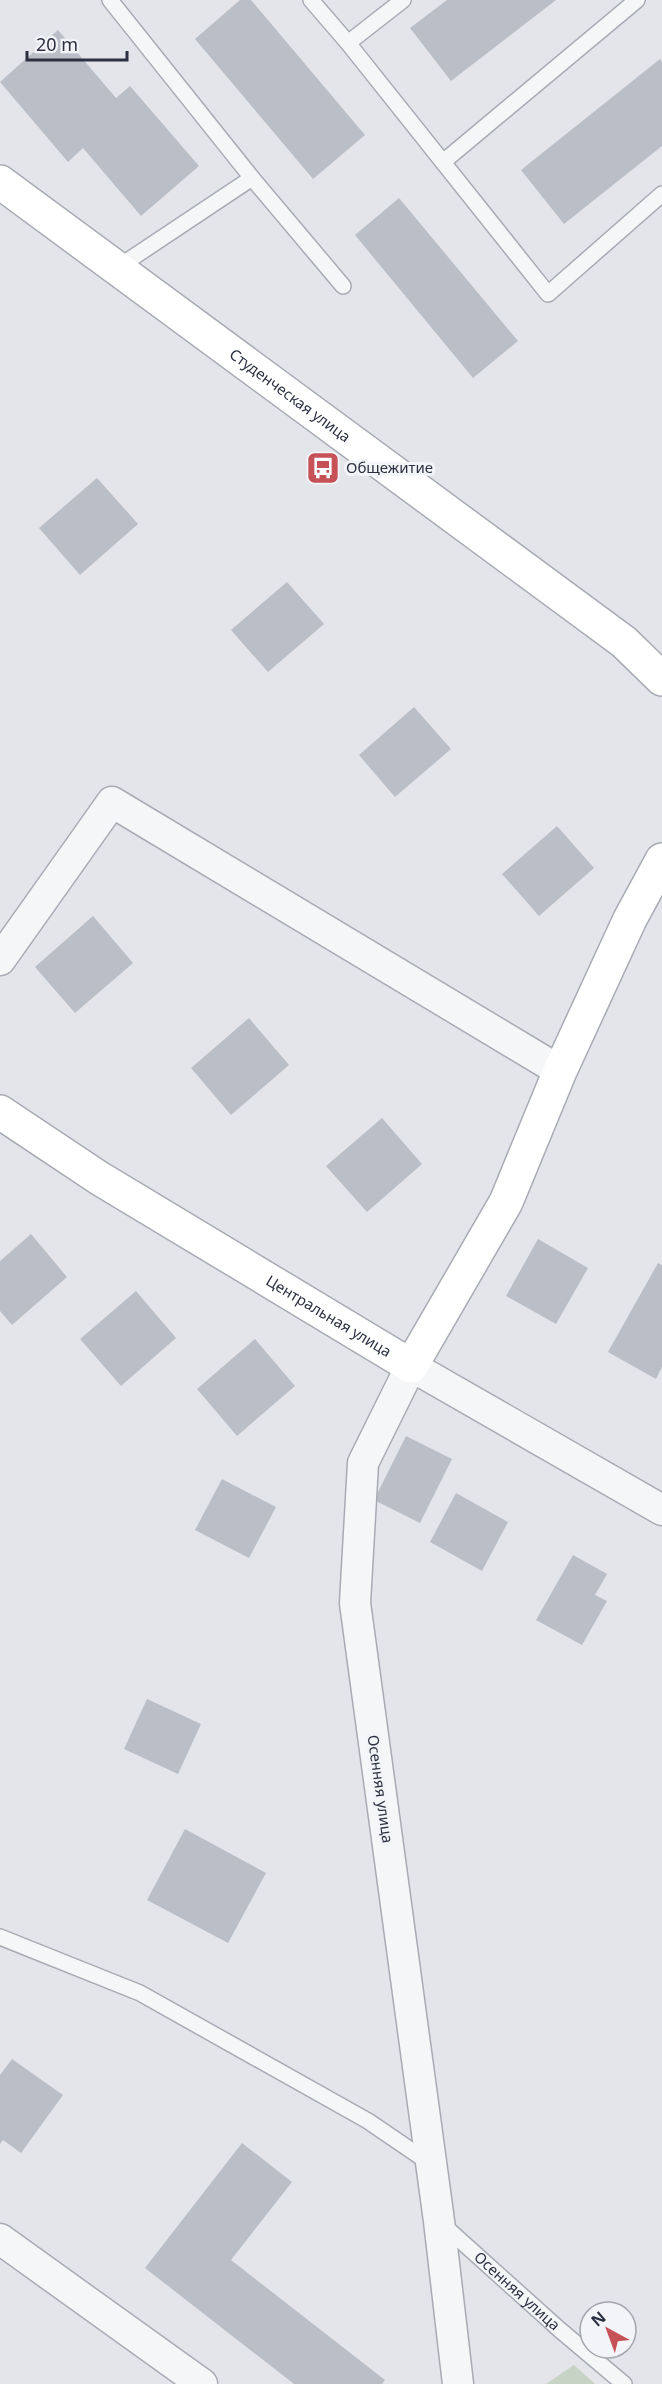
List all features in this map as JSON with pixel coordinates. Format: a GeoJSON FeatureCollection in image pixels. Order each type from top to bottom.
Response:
{"type":"FeatureCollection","features":[{"type":"Feature","properties":{"kind":"street","name":"Студенческая улица"},"geometry":{"type":"LineString","coordinates":[[0,182],[624,642],[662,679]]}},
{"type":"Feature","properties":{"kind":"street"},"geometry":{"type":"LineString","coordinates":[[0,960],[112,802],[560,1071]]}},
{"type":"Feature","properties":{"kind":"street"},"geometry":{"type":"LineString","coordinates":[[411,1366],[506,1202],[560,1071],[630,919],[662,860]]}},
{"type":"Feature","properties":{"kind":"street","name":"Центральная улица"},"geometry":{"type":"LineString","coordinates":[[0,1112],[99,1178],[411,1366],[662,1510]]}},
{"type":"Feature","properties":{"kind":"street","name":"Осенняя улица"},"geometry":{"type":"LineString","coordinates":[[411,1366],[363,1462],[355,1603],[439,2221],[458,2384]]}},
{"type":"Feature","properties":{"kind":"street"},"geometry":{"type":"LineString","coordinates":[[0,2239],[202,2384]]}},
{"type":"Feature","properties":{"kind":"lane"},"geometry":{"type":"LineString","coordinates":[[110,0],[252,178],[343,286]]}},
{"type":"Feature","properties":{"kind":"lane"},"geometry":{"type":"LineString","coordinates":[[310,0],[348,43],[548,294],[662,194]]}},
{"type":"Feature","properties":{"kind":"lane"},"geometry":{"type":"LineString","coordinates":[[348,43],[403,0]]}},
{"type":"Feature","properties":{"kind":"lane"},"geometry":{"type":"LineString","coordinates":[[443,162],[637,0]]}},
{"type":"Feature","properties":{"kind":"lane"},"geometry":{"type":"LineString","coordinates":[[117,268],[252,178]]}},
{"type":"Feature","properties":{"kind":"lane"},"geometry":{"type":"LineString","coordinates":[[0,1937],[140,1993],[368,2121],[431,2164]]}},
{"type":"Feature","properties":{"kind":"lane","name":"Осенняя улица"},"geometry":{"type":"LineString","coordinates":[[439,2221],[624,2384]]}},
{"type":"Feature","properties":{"kind":"green space"},"geometry":{"type":"Polygon","coordinates":[[[574,2365],[595,2384],[546,2384],[574,2365]]]}},
{"type":"Feature","properties":{"kind":"building"},"geometry":{"type":"Polygon","coordinates":[[[240,0],[251,0],[365,135],[313,179],[195,39],[240,0]]]}},
{"type":"Feature","properties":{"kind":"building"},"geometry":{"type":"Polygon","coordinates":[[[447,0],[556,0],[451,81],[410,28],[447,0]]]}},
{"type":"Feature","properties":{"kind":"building"},"geometry":{"type":"Polygon","coordinates":[[[58,30],[116,98],[130,86],[199,166],[141,216],[83,148],[68,162],[0,82],[58,30]]]}},
{"type":"Feature","properties":{"kind":"building"},"geometry":{"type":"Polygon","coordinates":[[[660,59],[662,62],[662,146],[564,224],[521,170],[660,59]]]}},
{"type":"Feature","properties":{"kind":"building"},"geometry":{"type":"Polygon","coordinates":[[[399,198],[518,341],[473,378],[355,235],[399,198]]]}},
{"type":"Feature","properties":{"kind":"building"},"geometry":{"type":"Polygon","coordinates":[[[97,478],[138,524],[80,575],[39,528],[97,478]]]}},
{"type":"Feature","properties":{"kind":"building"},"geometry":{"type":"Polygon","coordinates":[[[287,582],[324,624],[268,672],[231,630],[287,582]]]}},
{"type":"Feature","properties":{"kind":"building"},"geometry":{"type":"Polygon","coordinates":[[[414,707],[451,749],[395,797],[359,755],[414,707]]]}},
{"type":"Feature","properties":{"kind":"building"},"geometry":{"type":"Polygon","coordinates":[[[557,826],[594,868],[539,916],[502,874],[557,826]]]}},
{"type":"Feature","properties":{"kind":"building"},"geometry":{"type":"Polygon","coordinates":[[[93,916],[133,963],[75,1013],[35,967],[93,916]]]}},
{"type":"Feature","properties":{"kind":"building"},"geometry":{"type":"Polygon","coordinates":[[[249,1018],[289,1065],[231,1115],[191,1068],[249,1018]]]}},
{"type":"Feature","properties":{"kind":"building"},"geometry":{"type":"Polygon","coordinates":[[[382,1118],[422,1164],[367,1212],[326,1166],[382,1118]]]}},
{"type":"Feature","properties":{"kind":"building"},"geometry":{"type":"Polygon","coordinates":[[[31,1234],[67,1277],[12,1325],[0,1311],[0,1261],[31,1234]]]}},
{"type":"Feature","properties":{"kind":"building"},"geometry":{"type":"Polygon","coordinates":[[[538,1239],[588,1268],[556,1324],[506,1296],[538,1239]]]}},
{"type":"Feature","properties":{"kind":"building"},"geometry":{"type":"Polygon","coordinates":[[[658,1263],[662,1265],[662,1367],[656,1379],[608,1352],[658,1263]]]}},
{"type":"Feature","properties":{"kind":"building"},"geometry":{"type":"Polygon","coordinates":[[[136,1291],[176,1338],[121,1386],[80,1339],[136,1291]]]}},
{"type":"Feature","properties":{"kind":"building"},"geometry":{"type":"Polygon","coordinates":[[[255,1339],[295,1386],[237,1436],[197,1389],[255,1339]]]}},
{"type":"Feature","properties":{"kind":"building"},"geometry":{"type":"Polygon","coordinates":[[[406,1436],[452,1459],[420,1523],[374,1500],[406,1436]]]}},
{"type":"Feature","properties":{"kind":"building"},"geometry":{"type":"Polygon","coordinates":[[[222,1479],[276,1507],[249,1558],[195,1530],[222,1479]]]}},
{"type":"Feature","properties":{"kind":"building"},"geometry":{"type":"Polygon","coordinates":[[[456,1493],[508,1522],[482,1571],[430,1542],[456,1493]]]}},
{"type":"Feature","properties":{"kind":"building"},"geometry":{"type":"Polygon","coordinates":[[[573,1555],[607,1574],[595,1595],[607,1601],[582,1645],[536,1620],[573,1555]]]}},
{"type":"Feature","properties":{"kind":"building"},"geometry":{"type":"Polygon","coordinates":[[[147,1699],[201,1724],[178,1774],[124,1749],[147,1699]]]}},
{"type":"Feature","properties":{"kind":"building"},"geometry":{"type":"Polygon","coordinates":[[[185,1829],[266,1873],[228,1943],[147,1900],[185,1829]]]}},
{"type":"Feature","properties":{"kind":"building"},"geometry":{"type":"Polygon","coordinates":[[[12,2059],[63,2095],[21,2153],[3,2140],[0,2144],[0,2075],[12,2059]]]}},
{"type":"Feature","properties":{"kind":"building"},"geometry":{"type":"Polygon","coordinates":[[[242,2143],[292,2182],[231,2260],[385,2380],[382,2384],[294,2384],[145,2268],[242,2143]]]}},
{"type":"Feature","properties":{"kind":"place","name":"Общежитие"},"geometry":{"type":"Point","coordinates":[323,468]}}]}
